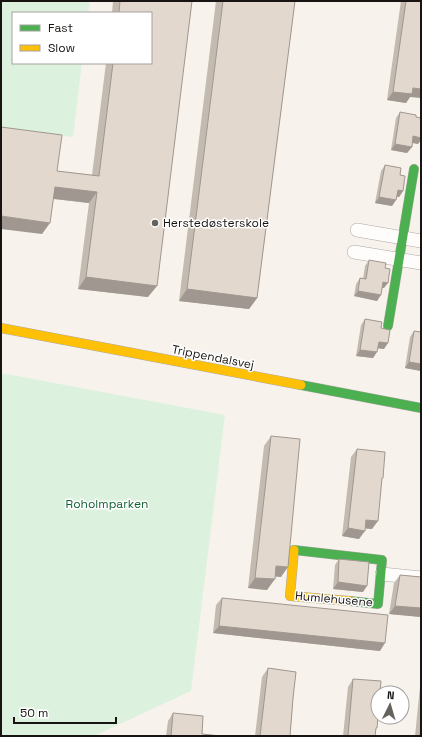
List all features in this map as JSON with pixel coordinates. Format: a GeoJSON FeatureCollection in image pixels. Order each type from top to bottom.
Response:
{"type":"FeatureCollection","features":[{"type":"Feature","properties":{"kind":"street"},"geometry":{"type":"LineString","coordinates":[[388,326],[414,168]]}},
{"type":"Feature","properties":{"kind":"street"},"geometry":{"type":"LineString","coordinates":[[357,230],[421,241]]}},
{"type":"Feature","properties":{"kind":"street"},"geometry":{"type":"LineString","coordinates":[[354,252],[421,263]]}},
{"type":"Feature","properties":{"kind":"street","name":"Trippendalsvej"},"geometry":{"type":"LineString","coordinates":[[1,328],[421,408]]}},
{"type":"Feature","properties":{"kind":"street","name":"Humlehusene"},"geometry":{"type":"LineString","coordinates":[[294,550],[382,560],[382,574],[378,604],[290,596],[294,550]]}},
{"type":"Feature","properties":{"kind":"street"},"geometry":{"type":"LineString","coordinates":[[382,574],[421,578]]}},
{"type":"Feature","properties":{"kind":"green space"},"geometry":{"type":"Polygon","coordinates":[[[1,1],[90,1],[88,12],[12,12],[12,64],[82,64],[73,137],[1,129],[1,1]]]}},
{"type":"Feature","properties":{"kind":"green space","name":"Roholmparken"},"geometry":{"type":"Polygon","coordinates":[[[1,373],[225,415],[191,691],[94,736],[1,736],[1,373]]]}},
{"type":"Feature","properties":{"kind":"building"},"geometry":{"type":"Polygon","coordinates":[[[120,1],[192,1],[157,286],[86,277],[97,192],[55,187],[50,223],[1,216],[1,127],[62,135],[57,171],[99,176],[113,64],[152,64],[152,12],[119,12],[120,1]]]}},
{"type":"Feature","properties":{"kind":"building"},"geometry":{"type":"Polygon","coordinates":[[[223,1],[295,1],[257,298],[187,289],[223,1]]]}},
{"type":"Feature","properties":{"kind":"building"},"geometry":{"type":"Polygon","coordinates":[[[406,1],[421,1],[421,89],[413,88],[412,94],[393,92],[406,1]]]}},
{"type":"Feature","properties":{"kind":"building"},"geometry":{"type":"Polygon","coordinates":[[[400,112],[416,115],[416,117],[421,118],[421,138],[413,136],[412,147],[395,144],[400,112]]]}},
{"type":"Feature","properties":{"kind":"building"},"geometry":{"type":"Polygon","coordinates":[[[385,165],[401,168],[400,175],[405,176],[403,191],[398,190],[396,200],[379,197],[385,165]]]}},
{"type":"Feature","properties":{"kind":"building"},"geometry":{"type":"Polygon","coordinates":[[[369,260],[386,263],[385,268],[390,269],[388,283],[383,282],[381,295],[358,291],[360,278],[366,279],[369,260]]]}},
{"type":"Feature","properties":{"kind":"building"},"geometry":{"type":"Polygon","coordinates":[[[365,319],[382,322],[381,328],[390,330],[388,343],[379,342],[377,352],[360,350],[365,319]]]}},
{"type":"Feature","properties":{"kind":"building"},"geometry":{"type":"Polygon","coordinates":[[[414,331],[421,332],[421,364],[409,362],[414,331]]]}},
{"type":"Feature","properties":{"kind":"building"},"geometry":{"type":"Polygon","coordinates":[[[271,436],[300,439],[288,567],[276,566],[275,579],[255,578],[271,436]]]}},
{"type":"Feature","properties":{"kind":"building"},"geometry":{"type":"Polygon","coordinates":[[[357,449],[385,452],[378,521],[366,520],[365,531],[348,528],[357,449]]]}},
{"type":"Feature","properties":{"kind":"building"},"geometry":{"type":"Polygon","coordinates":[[[339,559],[369,562],[367,586],[338,582],[339,559]]]}},
{"type":"Feature","properties":{"kind":"building"},"geometry":{"type":"Polygon","coordinates":[[[400,575],[421,577],[421,608],[395,606],[400,575]]]}},
{"type":"Feature","properties":{"kind":"building"},"geometry":{"type":"Polygon","coordinates":[[[222,598],[388,615],[385,643],[219,626],[222,598]]]}},
{"type":"Feature","properties":{"kind":"building"},"geometry":{"type":"Polygon","coordinates":[[[268,668],[296,672],[290,736],[260,736],[268,668]]]}},
{"type":"Feature","properties":{"kind":"building"},"geometry":{"type":"Polygon","coordinates":[[[353,679],[381,681],[381,685],[370,685],[370,725],[377,725],[375,736],[348,736],[353,679]]]}},
{"type":"Feature","properties":{"kind":"building"},"geometry":{"type":"Polygon","coordinates":[[[173,713],[203,716],[202,734],[220,736],[171,736],[173,713]]]}},
{"type":"Feature","properties":{"kind":"traffic: fast"},"geometry":{"type":"LineString","coordinates":[[388,326],[414,169]]}},
{"type":"Feature","properties":{"kind":"traffic: fast"},"geometry":{"type":"LineString","coordinates":[[301,385],[421,408]]}},
{"type":"Feature","properties":{"kind":"traffic: fast"},"geometry":{"type":"LineString","coordinates":[[294,550],[382,560],[378,604],[350,601]]}},
{"type":"Feature","properties":{"kind":"traffic: slow"},"geometry":{"type":"LineString","coordinates":[[1,328],[301,385]]}},
{"type":"Feature","properties":{"kind":"traffic: slow"},"geometry":{"type":"LineString","coordinates":[[294,550],[290,596],[350,601]]}},
{"type":"Feature","properties":{"kind":"place","name":"Herstedøsterskole"},"geometry":{"type":"Point","coordinates":[155,223]}}]}
